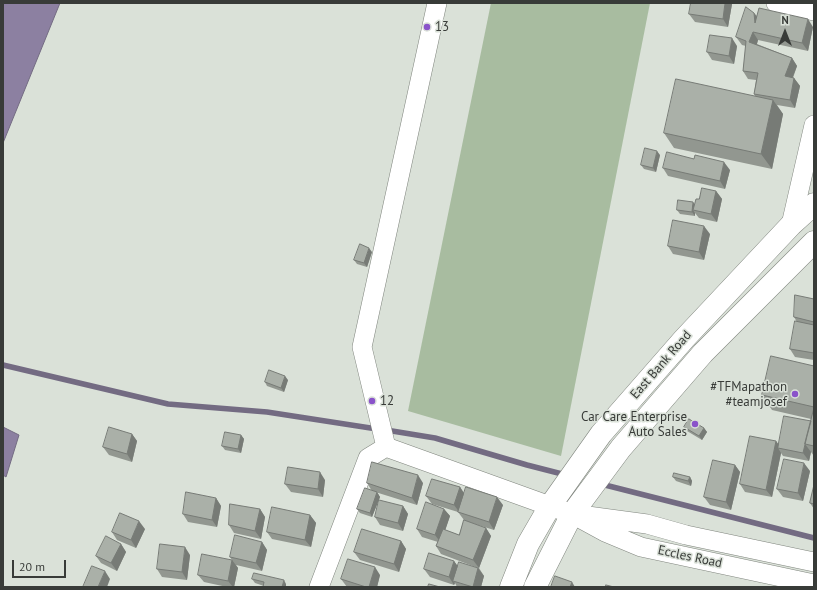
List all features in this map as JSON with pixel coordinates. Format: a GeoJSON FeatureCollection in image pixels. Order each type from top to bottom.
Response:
{"type":"FeatureCollection","features":[{"type":"Feature","properties":{"kind":"main road","name":"East Bank Road"},"geometry":{"type":"LineString","coordinates":[[511,587],[528,544],[550,506],[601,434],[684,338],[791,225],[814,204]]}},
{"type":"Feature","properties":{"kind":"main road","name":"East Bank Road"},"geometry":{"type":"LineString","coordinates":[[535,587],[578,507],[621,448],[703,353],[814,242]]}},
{"type":"Feature","properties":{"kind":"street"},"geometry":{"type":"LineString","coordinates":[[319,587],[368,458],[386,447],[362,346],[438,3]]}},
{"type":"Feature","properties":{"kind":"street"},"geometry":{"type":"LineString","coordinates":[[776,3],[814,11]]}},
{"type":"Feature","properties":{"kind":"street"},"geometry":{"type":"LineString","coordinates":[[791,225],[814,125]]}},
{"type":"Feature","properties":{"kind":"street","name":"Eccles Road"},"geometry":{"type":"LineString","coordinates":[[386,447],[550,506],[578,507],[608,518],[647,524],[686,535],[814,562]]}},
{"type":"Feature","properties":{"kind":"street","name":"Eccles Road"},"geometry":{"type":"LineString","coordinates":[[578,507],[605,532],[641,547],[814,584]]}},
{"type":"Feature","properties":{"kind":"green space"},"geometry":{"type":"Polygon","coordinates":[[[491,3],[650,3],[561,456],[408,411],[491,3]]]}},
{"type":"Feature","properties":{"kind":"shaded area"},"geometry":{"type":"Polygon","coordinates":[[[3,3],[60,3],[3,143],[3,3]]]}},
{"type":"Feature","properties":{"kind":"shaded area"},"geometry":{"type":"Polygon","coordinates":[[[3,427],[19,435],[6,477],[3,475],[3,427]]]}},
{"type":"Feature","properties":{"kind":"building"},"geometry":{"type":"Polygon","coordinates":[[[691,3],[725,3],[723,19],[689,14],[691,3]]]}},
{"type":"Feature","properties":{"kind":"building"},"geometry":{"type":"Polygon","coordinates":[[[746,7],[754,13],[755,23],[759,8],[808,19],[802,43],[753,32],[749,42],[792,58],[785,76],[794,78],[790,100],[754,94],[758,73],[743,71],[746,41],[736,37],[746,7]]]}},
{"type":"Feature","properties":{"kind":"building"},"geometry":{"type":"Polygon","coordinates":[[[710,35],[732,38],[729,56],[707,52],[710,35]]]}},
{"type":"Feature","properties":{"kind":"building"},"geometry":{"type":"Polygon","coordinates":[[[676,79],[773,100],[761,154],[664,133],[676,79]]]}},
{"type":"Feature","properties":{"kind":"building"},"geometry":{"type":"Polygon","coordinates":[[[645,148],[657,151],[653,168],[641,165],[645,148]]]}},
{"type":"Feature","properties":{"kind":"building"},"geometry":{"type":"Polygon","coordinates":[[[667,152],[694,159],[695,155],[724,162],[720,181],[663,168],[667,152]]]}},
{"type":"Feature","properties":{"kind":"building"},"geometry":{"type":"Polygon","coordinates":[[[702,188],[716,191],[711,214],[693,210],[696,199],[699,199],[702,188]]]}},
{"type":"Feature","properties":{"kind":"building"},"geometry":{"type":"Polygon","coordinates":[[[678,200],[693,202],[692,212],[677,210],[678,200]]]}},
{"type":"Feature","properties":{"kind":"building"},"geometry":{"type":"Polygon","coordinates":[[[673,220],[704,226],[699,252],[668,246],[673,220]]]}},
{"type":"Feature","properties":{"kind":"building"},"geometry":{"type":"Polygon","coordinates":[[[360,244],[369,248],[364,263],[354,260],[360,244]]]}},
{"type":"Feature","properties":{"kind":"building"},"geometry":{"type":"Polygon","coordinates":[[[795,295],[814,299],[814,322],[794,317],[795,295]]]}},
{"type":"Feature","properties":{"kind":"building"},"geometry":{"type":"Polygon","coordinates":[[[795,321],[814,325],[814,353],[790,349],[795,321]]]}},
{"type":"Feature","properties":{"kind":"building"},"geometry":{"type":"Polygon","coordinates":[[[771,356],[814,366],[814,407],[762,395],[771,356]]]}},
{"type":"Feature","properties":{"kind":"building"},"geometry":{"type":"Polygon","coordinates":[[[269,370],[285,376],[281,388],[265,382],[269,370]]]}},
{"type":"Feature","properties":{"kind":"building"},"geometry":{"type":"Polygon","coordinates":[[[814,408],[814,446],[805,444],[814,408]]]}},
{"type":"Feature","properties":{"kind":"building"},"geometry":{"type":"Polygon","coordinates":[[[784,416],[811,421],[803,453],[778,448],[784,416]]]}},
{"type":"Feature","properties":{"kind":"building"},"geometry":{"type":"Polygon","coordinates":[[[689,419],[704,428],[699,436],[684,427],[689,419]]]}},
{"type":"Feature","properties":{"kind":"building"},"geometry":{"type":"Polygon","coordinates":[[[109,427],[132,434],[127,454],[103,447],[109,427]]]}},
{"type":"Feature","properties":{"kind":"building"},"geometry":{"type":"Polygon","coordinates":[[[225,432],[241,435],[238,449],[222,446],[225,432]]]}},
{"type":"Feature","properties":{"kind":"building"},"geometry":{"type":"Polygon","coordinates":[[[750,436],[776,441],[766,490],[740,484],[750,436]]]}},
{"type":"Feature","properties":{"kind":"building"},"geometry":{"type":"Polygon","coordinates":[[[784,459],[804,463],[798,493],[777,489],[784,459]]]}},
{"type":"Feature","properties":{"kind":"building"},"geometry":{"type":"Polygon","coordinates":[[[713,460],[735,465],[726,502],[704,497],[713,460]]]}},
{"type":"Feature","properties":{"kind":"building"},"geometry":{"type":"Polygon","coordinates":[[[372,462],[418,475],[412,498],[367,483],[372,462]]]}},
{"type":"Feature","properties":{"kind":"building"},"geometry":{"type":"Polygon","coordinates":[[[288,467],[320,472],[318,489],[285,484],[288,467]]]}},
{"type":"Feature","properties":{"kind":"building"},"geometry":{"type":"Polygon","coordinates":[[[674,473],[690,477],[688,481],[673,477],[674,473]]]}},
{"type":"Feature","properties":{"kind":"building"},"geometry":{"type":"Polygon","coordinates":[[[432,479],[460,487],[454,505],[426,496],[432,479]]]}},
{"type":"Feature","properties":{"kind":"building"},"geometry":{"type":"Polygon","coordinates":[[[814,485],[814,504],[810,503],[814,485]]]}},
{"type":"Feature","properties":{"kind":"building"},"geometry":{"type":"Polygon","coordinates":[[[466,487],[497,497],[489,522],[458,512],[466,487]]]}},
{"type":"Feature","properties":{"kind":"building"},"geometry":{"type":"Polygon","coordinates":[[[365,488],[377,492],[370,513],[357,509],[365,488]]]}},
{"type":"Feature","properties":{"kind":"building"},"geometry":{"type":"Polygon","coordinates":[[[186,492],[216,498],[212,520],[183,514],[186,492]]]}},
{"type":"Feature","properties":{"kind":"building"},"geometry":{"type":"Polygon","coordinates":[[[379,500],[403,506],[398,523],[375,517],[379,500]]]}},
{"type":"Feature","properties":{"kind":"building"},"geometry":{"type":"Polygon","coordinates":[[[426,502],[444,509],[435,535],[417,529],[426,502]]]}},
{"type":"Feature","properties":{"kind":"building"},"geometry":{"type":"Polygon","coordinates":[[[230,504],[260,509],[255,531],[229,525],[230,504]]]}},
{"type":"Feature","properties":{"kind":"building"},"geometry":{"type":"Polygon","coordinates":[[[272,507],[310,515],[305,540],[267,532],[272,507]]]}},
{"type":"Feature","properties":{"kind":"building"},"geometry":{"type":"Polygon","coordinates":[[[120,513],[139,521],[131,540],[112,532],[120,513]]]}},
{"type":"Feature","properties":{"kind":"building"},"geometry":{"type":"Polygon","coordinates":[[[464,520],[486,528],[473,560],[436,546],[443,529],[459,535],[464,520]]]}},
{"type":"Feature","properties":{"kind":"building"},"geometry":{"type":"Polygon","coordinates":[[[362,529],[401,541],[394,564],[354,552],[362,529]]]}},
{"type":"Feature","properties":{"kind":"building"},"geometry":{"type":"Polygon","coordinates":[[[235,535],[262,542],[256,563],[230,557],[235,535]]]}},
{"type":"Feature","properties":{"kind":"building"},"geometry":{"type":"Polygon","coordinates":[[[106,536],[121,544],[111,563],[96,556],[106,536]]]}},
{"type":"Feature","properties":{"kind":"building"},"geometry":{"type":"Polygon","coordinates":[[[160,544],[185,547],[182,572],[157,569],[160,544]]]}},
{"type":"Feature","properties":{"kind":"building"},"geometry":{"type":"Polygon","coordinates":[[[429,553],[454,561],[449,577],[424,569],[429,553]]]}},
{"type":"Feature","properties":{"kind":"building"},"geometry":{"type":"Polygon","coordinates":[[[202,554],[232,560],[228,581],[198,575],[202,554]]]}},
{"type":"Feature","properties":{"kind":"building"},"geometry":{"type":"Polygon","coordinates":[[[348,559],[375,567],[369,587],[341,579],[348,559]]]}},
{"type":"Feature","properties":{"kind":"building"},"geometry":{"type":"Polygon","coordinates":[[[459,562],[478,568],[473,587],[453,581],[459,562]]]}},
{"type":"Feature","properties":{"kind":"building"},"geometry":{"type":"Polygon","coordinates":[[[92,566],[105,571],[98,587],[83,587],[92,566]]]}},
{"type":"Feature","properties":{"kind":"building"},"geometry":{"type":"Polygon","coordinates":[[[254,573],[284,580],[282,587],[263,587],[264,582],[252,579],[254,573]]]}},
{"type":"Feature","properties":{"kind":"building"},"geometry":{"type":"Polygon","coordinates":[[[555,576],[572,582],[570,587],[551,587],[555,576]]]}},
{"type":"Feature","properties":{"kind":"building"},"geometry":{"type":"Polygon","coordinates":[[[429,584],[440,587],[428,587],[429,584]]]}},
{"type":"Feature","properties":{"kind":"waterway"},"geometry":{"type":"LineString","coordinates":[[3,365],[168,404],[267,412],[377,429]]}},
{"type":"Feature","properties":{"kind":"waterway"},"geometry":{"type":"LineString","coordinates":[[386,430],[435,438],[566,475]]}},
{"type":"Feature","properties":{"kind":"waterway"},"geometry":{"type":"LineString","coordinates":[[601,484],[814,538]]}},
{"type":"Feature","properties":{"kind":"place","name":"13"},"geometry":{"type":"Point","coordinates":[427,27]}},
{"type":"Feature","properties":{"kind":"place","name":"#TFMapathon #teamjosef"},"geometry":{"type":"Point","coordinates":[795,394]}},
{"type":"Feature","properties":{"kind":"place","name":"12"},"geometry":{"type":"Point","coordinates":[372,401]}},
{"type":"Feature","properties":{"kind":"place","name":"Car Care Enterprise Auto Sales"},"geometry":{"type":"Point","coordinates":[695,424]}}]}
